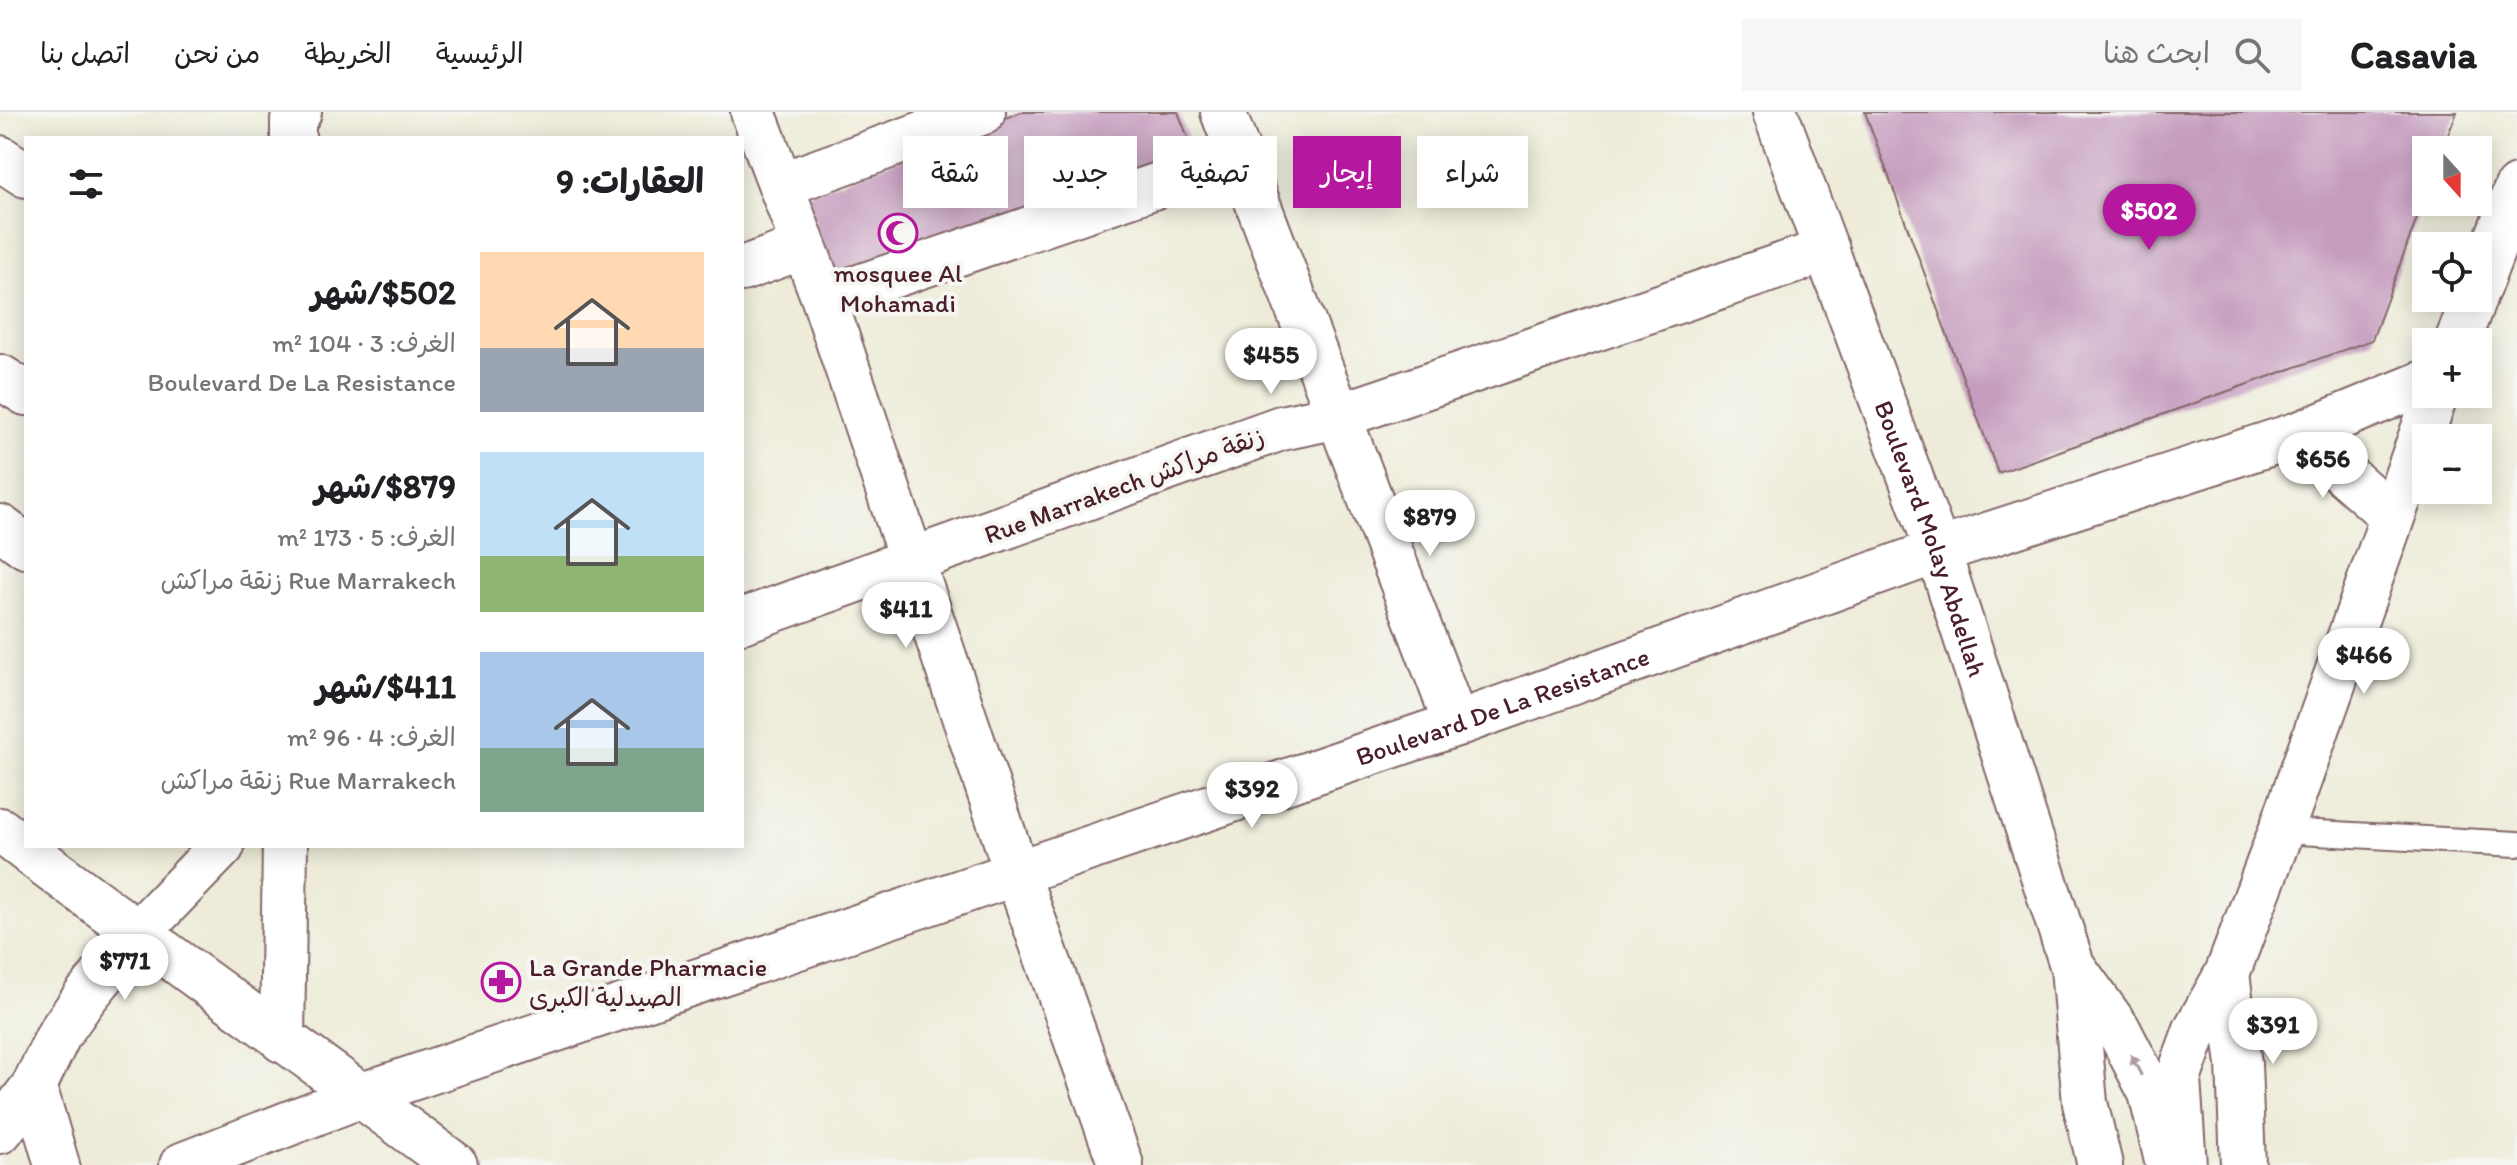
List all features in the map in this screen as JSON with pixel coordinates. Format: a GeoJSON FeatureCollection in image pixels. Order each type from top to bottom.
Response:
{"type":"FeatureCollection","features":[{"type":"Feature","properties":{"kind":"street"},"geometry":{"type":"LineString","coordinates":[[753,112],[824,299],[1017,874],[1121,1165]]}},
{"type":"Feature","properties":{"kind":"street"},"geometry":{"type":"LineString","coordinates":[[781,185],[983,112]]}},
{"type":"Feature","properties":{"kind":"street"},"geometry":{"type":"LineString","coordinates":[[1223,112],[1233,136]]}},
{"type":"Feature","properties":{"kind":"street","name":"Boulevard Molay Abdellah"},"geometry":{"type":"LineString","coordinates":[[1775,112],[1938,551],[2073,968]]}},
{"type":"Feature","properties":{"kind":"street"},"geometry":{"type":"LineString","coordinates":[[0,158],[24,174]]}},
{"type":"Feature","properties":{"kind":"street"},"geometry":{"type":"LineString","coordinates":[[824,299],[1153,187]]}},
{"type":"Feature","properties":{"kind":"street"},"geometry":{"type":"LineString","coordinates":[[2492,252],[2517,187]]}},
{"type":"Feature","properties":{"kind":"street"},"geometry":{"type":"LineString","coordinates":[[1260,208],[1456,724]]}},
{"type":"Feature","properties":{"kind":"street"},"geometry":{"type":"LineString","coordinates":[[744,268],[802,247]]}},
{"type":"Feature","properties":{"kind":"street","name":"Rue Marrakech زنقة مراكش"},"geometry":{"type":"LineString","coordinates":[[744,620],[1281,428],[1339,416],[1827,250]]}},
{"type":"Feature","properties":{"kind":"street"},"geometry":{"type":"LineString","coordinates":[[0,377],[24,392]]}},
{"type":"Feature","properties":{"kind":"street","name":"Boulevard De La Resistance"},"geometry":{"type":"LineString","coordinates":[[182,1165],[362,1095],[1456,724],[1938,551],[2299,434],[2412,388]]}},
{"type":"Feature","properties":{"kind":"street"},"geometry":{"type":"LineString","coordinates":[[2184,1165],[2178,1079],[2196,1029],[2227,974],[2281,831],[2431,408]]}},
{"type":"Feature","properties":{"kind":"street"},"geometry":{"type":"LineString","coordinates":[[2299,434],[2392,516]]}},
{"type":"Feature","properties":{"kind":"street"},"geometry":{"type":"LineString","coordinates":[[0,527],[24,545]]}},
{"type":"Feature","properties":{"kind":"street"},"geometry":{"type":"LineString","coordinates":[[0,830],[136,935],[455,1165]]}},
{"type":"Feature","properties":{"kind":"street"},"geometry":{"type":"LineString","coordinates":[[0,1131],[34,1086],[59,1034],[85,997],[136,935],[220,848]]}},
{"type":"Feature","properties":{"kind":"street"},"geometry":{"type":"LineString","coordinates":[[282,1040],[285,848]]}},
{"type":"Feature","properties":{"kind":"street"},"geometry":{"type":"LineString","coordinates":[[2073,968],[2085,1103],[2100,1165]]}},
{"type":"Feature","properties":{"kind":"street"},"geometry":{"type":"LineString","coordinates":[[2073,968],[2118,1029],[2151,1093],[2168,1165]]}},
{"type":"Feature","properties":{"kind":"street"},"geometry":{"type":"LineString","coordinates":[[2227,974],[2239,1064],[2243,1165]]}},
{"type":"Feature","properties":{"kind":"street"},"geometry":{"type":"LineString","coordinates":[[34,1086],[57,1165]]}},
{"type":"Feature","properties":{"kind":"lane"},"geometry":{"type":"LineString","coordinates":[[2281,831],[2517,844]]}},
{"type":"Feature","properties":{"kind":"building"},"geometry":{"type":"Polygon","coordinates":[[[1021,112],[1178,112],[1187,136],[1153,136],[1153,166],[1137,172],[1137,136],[1024,136],[1024,208],[1044,208],[838,287],[806,195],[903,158],[903,208],[1008,208],[1008,136],[959,136],[1021,112]]]}},
{"type":"Feature","properties":{"kind":"building"},"geometry":{"type":"Polygon","coordinates":[[[1865,112],[2457,112],[2448,136],[2412,136],[2412,216],[2418,216],[2372,340],[1998,473],[1865,112]]]}},
{"type":"Feature","properties":{"kind":"place","name":"mosquee Al Mohamadi"},"geometry":{"type":"Point","coordinates":[898,233]}},
{"type":"Feature","properties":{"kind":"place","name":"La Grande Pharmacie الصيدلية الكبرى"},"geometry":{"type":"Point","coordinates":[501,982]}}]}
